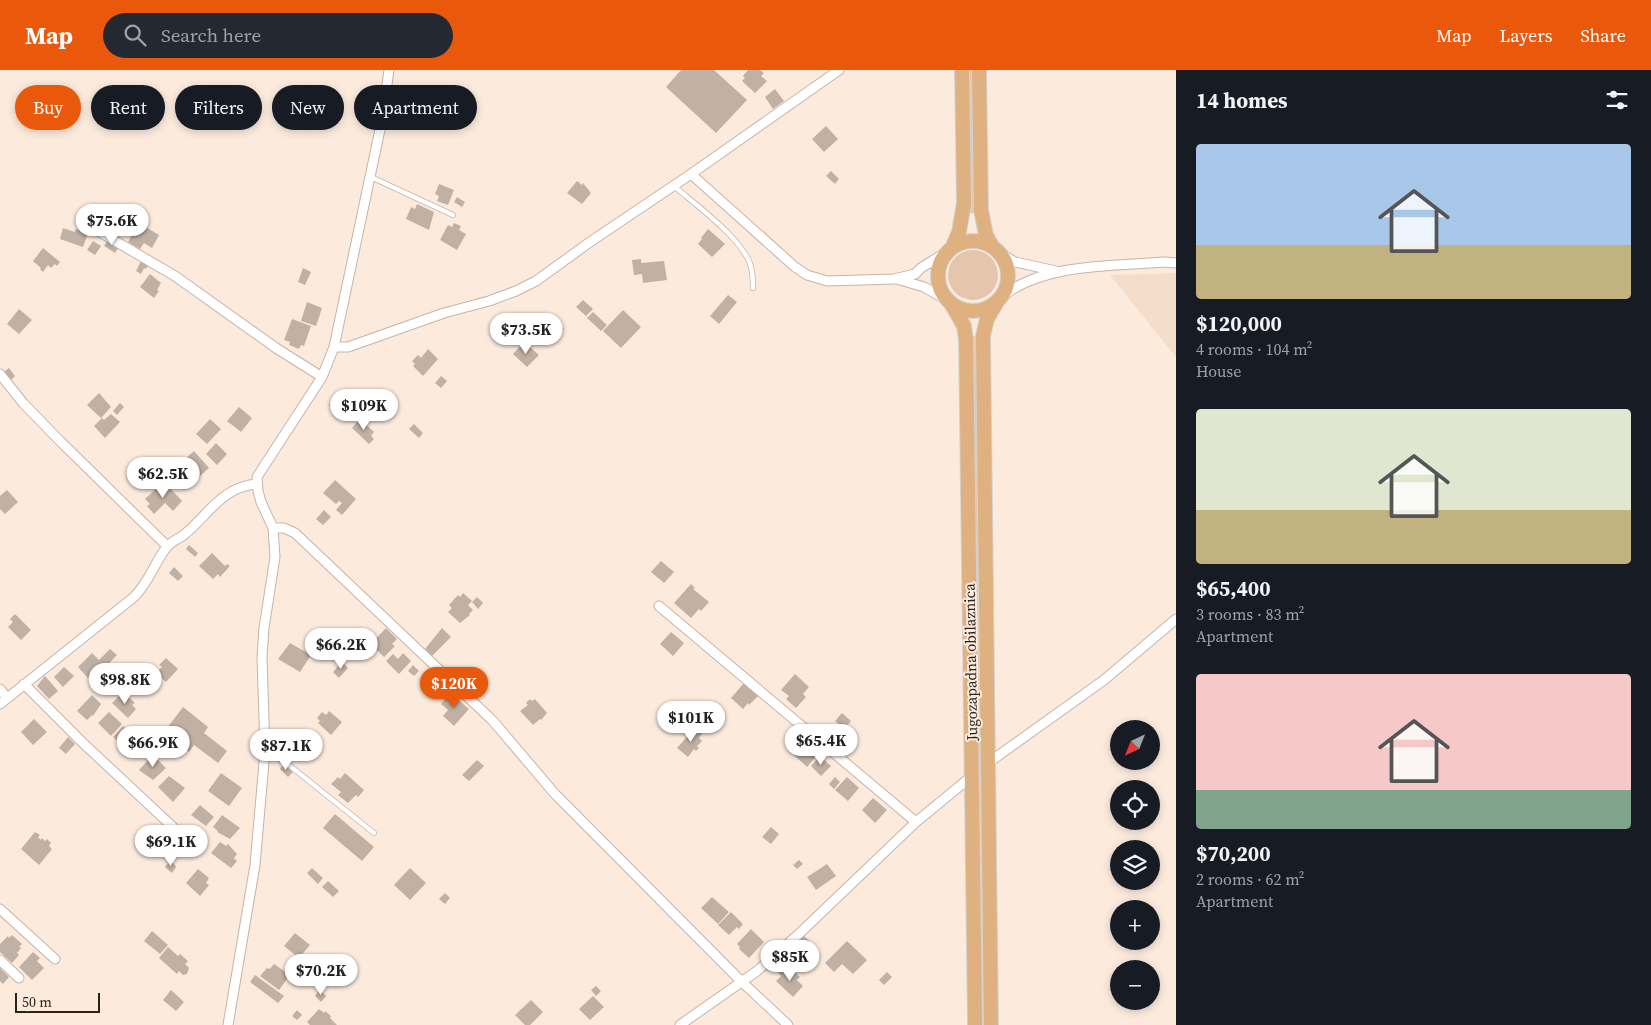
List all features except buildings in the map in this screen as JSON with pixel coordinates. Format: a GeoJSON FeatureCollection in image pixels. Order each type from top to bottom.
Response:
{"type":"FeatureCollection","features":[{"type":"Feature","properties":{"kind":"main road"},"geometry":{"type":"LineString","coordinates":[[962,70],[964,203],[959,232],[939,264],[937,276],[939,288],[949,302],[963,310],[975,311],[987,308],[999,299],[1007,286],[1008,274],[1006,263],[986,235],[981,210],[979,70]]}},
{"type":"Feature","properties":{"kind":"main road"},"geometry":{"type":"LineString","coordinates":[[949,250],[963,241],[973,240],[983,242],[996,250]]}},
{"type":"Feature","properties":{"kind":"main road","name":"Jugozapadna obilaznica"},"geometry":{"type":"LineString","coordinates":[[991,1025],[983,332],[987,319],[999,299]]}},
{"type":"Feature","properties":{"kind":"main road","name":"Jugozapadna obilaznica"},"geometry":{"type":"LineString","coordinates":[[949,302],[964,326],[966,340],[975,1025]]}},
{"type":"Feature","properties":{"kind":"street"},"geometry":{"type":"LineString","coordinates":[[228,1025],[255,866],[265,751],[262,657],[264,628],[275,557],[273,528],[261,502],[257,477],[322,377],[334,347],[371,177],[389,70]]}},
{"type":"Feature","properties":{"kind":"street"},"geometry":{"type":"LineString","coordinates":[[334,347],[348,346],[489,301],[536,281],[839,70]]}},
{"type":"Feature","properties":{"kind":"street"},"geometry":{"type":"LineString","coordinates":[[691,174],[795,268],[807,275],[826,280],[894,279],[916,274],[949,250]]}},
{"type":"Feature","properties":{"kind":"street"},"geometry":{"type":"LineString","coordinates":[[98,231],[175,276],[276,348],[322,377]]}},
{"type":"Feature","properties":{"kind":"street"},"geometry":{"type":"LineString","coordinates":[[996,250],[1015,262],[1057,271]]}},
{"type":"Feature","properties":{"kind":"street"},"geometry":{"type":"LineString","coordinates":[[999,299],[1011,289],[1021,284],[1057,271],[1165,262],[1176,263]]}},
{"type":"Feature","properties":{"kind":"street"},"geometry":{"type":"LineString","coordinates":[[894,279],[924,287],[949,302]]}},
{"type":"Feature","properties":{"kind":"street"},"geometry":{"type":"LineString","coordinates":[[0,374],[23,403],[167,546]]}},
{"type":"Feature","properties":{"kind":"street"},"geometry":{"type":"LineString","coordinates":[[0,689],[4,701],[134,597],[146,583],[167,546],[185,534],[226,494],[241,487],[257,484]]}},
{"type":"Feature","properties":{"kind":"street"},"geometry":{"type":"LineString","coordinates":[[273,528],[284,528],[295,533],[493,721],[555,794],[742,982],[788,1025]]}},
{"type":"Feature","properties":{"kind":"street"},"geometry":{"type":"LineString","coordinates":[[659,606],[916,822]]}},
{"type":"Feature","properties":{"kind":"street"},"geometry":{"type":"LineString","coordinates":[[988,763],[1104,680],[1176,619]]}},
{"type":"Feature","properties":{"kind":"street"},"geometry":{"type":"LineString","coordinates":[[24,684],[83,743],[174,828]]}},
{"type":"Feature","properties":{"kind":"street"},"geometry":{"type":"LineString","coordinates":[[680,1025],[757,971],[801,932],[916,822],[972,776]]}},
{"type":"Feature","properties":{"kind":"street"},"geometry":{"type":"LineString","coordinates":[[0,909],[55,959]]}},
{"type":"Feature","properties":{"kind":"street"},"geometry":{"type":"LineString","coordinates":[[0,960],[19,978]]}},
{"type":"Feature","properties":{"kind":"lane"},"geometry":{"type":"LineString","coordinates":[[371,177],[453,215]]}},
{"type":"Feature","properties":{"kind":"lane"},"geometry":{"type":"LineString","coordinates":[[674,186],[723,230],[741,249],[749,261],[754,276],[753,288]]}},
{"type":"Feature","properties":{"kind":"lane"},"geometry":{"type":"LineString","coordinates":[[265,751],[285,762],[374,833]]}},
{"type":"Feature","properties":{"kind":"shaded area"},"geometry":{"type":"Polygon","coordinates":[[[968,70],[974,70],[976,214],[970,213],[968,70]]]}},
{"type":"Feature","properties":{"kind":"shaded area"},"geometry":{"type":"Polygon","coordinates":[[[973,250],[983,252],[991,257],[996,265],[998,275],[996,285],[991,293],[983,298],[973,300],[963,298],[955,293],[950,285],[948,275],[950,265],[955,257],[963,252],[973,250]]]}},
{"type":"Feature","properties":{"kind":"shaded area"},"geometry":{"type":"Polygon","coordinates":[[[1176,273],[1176,357],[1110,275],[1176,273]]]}},
{"type":"Feature","properties":{"kind":"shaded area"},"geometry":{"type":"Polygon","coordinates":[[[971,336],[978,337],[985,1025],[980,1025],[971,336]]]}}]}
